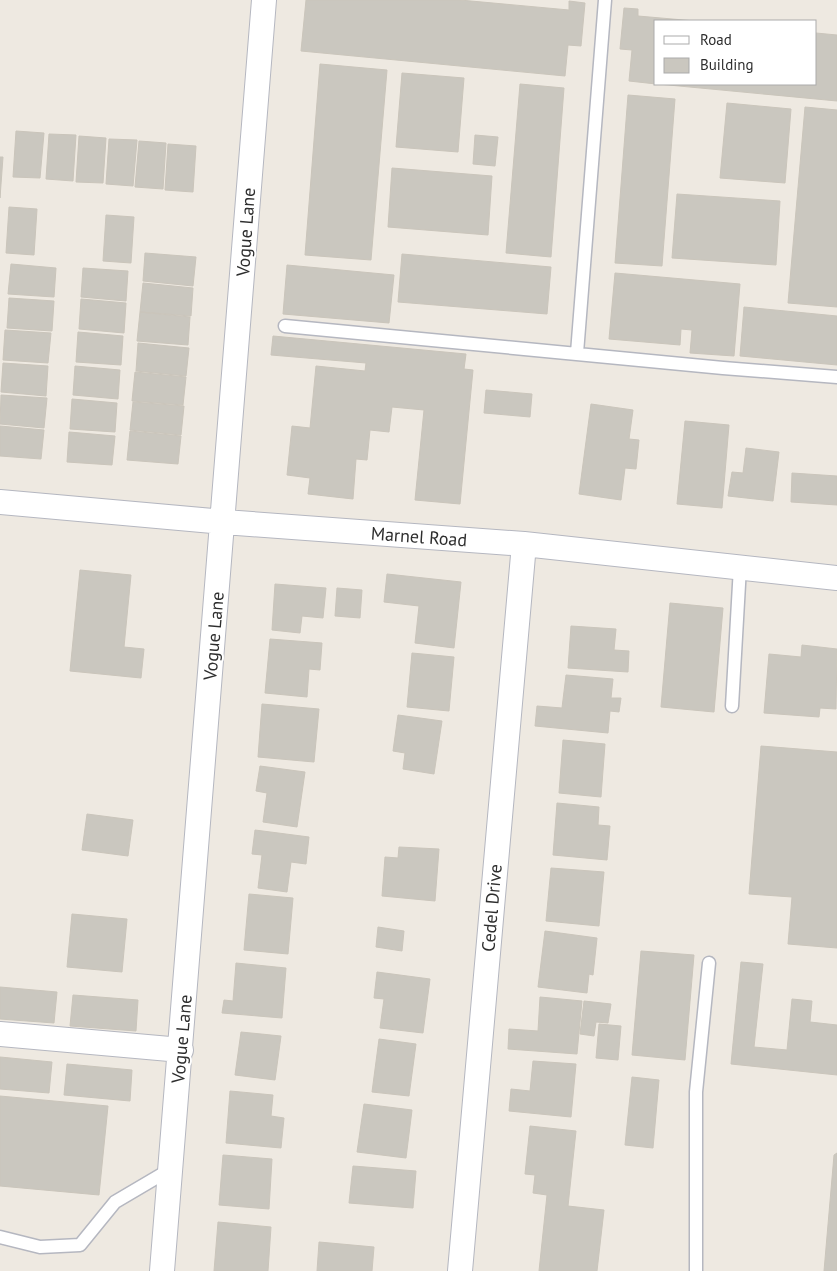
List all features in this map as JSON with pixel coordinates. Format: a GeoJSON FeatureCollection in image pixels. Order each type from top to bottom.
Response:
{"type":"FeatureCollection","features":[{"type":"Feature","properties":{"kind":"street","name":"Vogue Lane"},"geometry":{"type":"LineString","coordinates":[[162,1271],[224,522],[264,0]]}},
{"type":"Feature","properties":{"kind":"street","name":"Marnel Road"},"geometry":{"type":"LineString","coordinates":[[0,502],[224,522],[524,544],[837,578]]}},
{"type":"Feature","properties":{"kind":"street","name":"Cedel Drive"},"geometry":{"type":"LineString","coordinates":[[460,1271],[524,544]]}},
{"type":"Feature","properties":{"kind":"street"},"geometry":{"type":"LineString","coordinates":[[0,1034],[181,1050]]}},
{"type":"Feature","properties":{"kind":"lane"},"geometry":{"type":"LineString","coordinates":[[577,353],[605,0]]}},
{"type":"Feature","properties":{"kind":"lane"},"geometry":{"type":"LineString","coordinates":[[285,326],[837,377]]}},
{"type":"Feature","properties":{"kind":"lane"},"geometry":{"type":"LineString","coordinates":[[732,706],[740,567]]}},
{"type":"Feature","properties":{"kind":"lane"},"geometry":{"type":"LineString","coordinates":[[696,1271],[696,1092],[709,963]]}},
{"type":"Feature","properties":{"kind":"lane"},"geometry":{"type":"LineString","coordinates":[[0,1237],[40,1247],[80,1244],[115,1202],[170,1169]]}},
{"type":"Feature","properties":{"kind":"building"},"geometry":{"type":"Polygon","coordinates":[[[306,0],[460,0],[569,10],[569,1],[585,3],[581,46],[568,45],[565,76],[301,51],[306,0]]]}},
{"type":"Feature","properties":{"kind":"building"},"geometry":{"type":"Polygon","coordinates":[[[624,8],[638,9],[638,16],[684,20],[654,20],[654,84],[629,81],[632,50],[620,49],[624,8]]]}},
{"type":"Feature","properties":{"kind":"building"},"geometry":{"type":"Polygon","coordinates":[[[817,33],[837,35],[837,101],[669,85],[817,85],[817,33]]]}},
{"type":"Feature","properties":{"kind":"building"},"geometry":{"type":"Polygon","coordinates":[[[320,64],[387,70],[371,260],[305,255],[320,64]]]}},
{"type":"Feature","properties":{"kind":"building"},"geometry":{"type":"Polygon","coordinates":[[[402,73],[464,78],[458,152],[396,147],[402,73]]]}},
{"type":"Feature","properties":{"kind":"building"},"geometry":{"type":"Polygon","coordinates":[[[520,84],[564,88],[551,257],[506,253],[520,84]]]}},
{"type":"Feature","properties":{"kind":"building"},"geometry":{"type":"Polygon","coordinates":[[[628,95],[675,99],[662,266],[615,263],[628,95]]]}},
{"type":"Feature","properties":{"kind":"building"},"geometry":{"type":"Polygon","coordinates":[[[727,103],[791,109],[785,183],[720,178],[727,103]]]}},
{"type":"Feature","properties":{"kind":"building"},"geometry":{"type":"Polygon","coordinates":[[[805,107],[837,110],[837,307],[788,303],[805,107]]]}},
{"type":"Feature","properties":{"kind":"building"},"geometry":{"type":"Polygon","coordinates":[[[16,131],[44,133],[40,178],[13,177],[16,131]]]}},
{"type":"Feature","properties":{"kind":"building"},"geometry":{"type":"Polygon","coordinates":[[[49,134],[76,135],[73,181],[46,179],[49,134]]]}},
{"type":"Feature","properties":{"kind":"building"},"geometry":{"type":"Polygon","coordinates":[[[475,135],[498,137],[495,166],[473,164],[475,135]]]}},
{"type":"Feature","properties":{"kind":"building"},"geometry":{"type":"Polygon","coordinates":[[[79,136],[106,138],[103,183],[76,182],[79,136]]]}},
{"type":"Feature","properties":{"kind":"building"},"geometry":{"type":"Polygon","coordinates":[[[109,139],[137,140],[133,186],[106,184],[109,139]]]}},
{"type":"Feature","properties":{"kind":"building"},"geometry":{"type":"Polygon","coordinates":[[[139,141],[166,143],[163,189],[135,187],[139,141]]]}},
{"type":"Feature","properties":{"kind":"building"},"geometry":{"type":"Polygon","coordinates":[[[168,144],[196,146],[193,192],[165,190],[168,144]]]}},
{"type":"Feature","properties":{"kind":"building"},"geometry":{"type":"Polygon","coordinates":[[[0,157],[3,157],[0,198],[0,157]]]}},
{"type":"Feature","properties":{"kind":"building"},"geometry":{"type":"Polygon","coordinates":[[[392,168],[492,176],[488,235],[388,227],[392,168]]]}},
{"type":"Feature","properties":{"kind":"building"},"geometry":{"type":"Polygon","coordinates":[[[677,194],[780,201],[776,265],[672,258],[677,194]]]}},
{"type":"Feature","properties":{"kind":"building"},"geometry":{"type":"Polygon","coordinates":[[[9,207],[37,209],[34,255],[6,253],[9,207]]]}},
{"type":"Feature","properties":{"kind":"building"},"geometry":{"type":"Polygon","coordinates":[[[106,215],[134,217],[131,263],[103,261],[106,215]]]}},
{"type":"Feature","properties":{"kind":"building"},"geometry":{"type":"Polygon","coordinates":[[[145,253],[196,257],[193,286],[143,281],[145,253]]]}},
{"type":"Feature","properties":{"kind":"building"},"geometry":{"type":"Polygon","coordinates":[[[402,254],[551,267],[547,314],[398,302],[402,254]]]}},
{"type":"Feature","properties":{"kind":"building"},"geometry":{"type":"Polygon","coordinates":[[[11,264],[56,268],[54,297],[8,294],[11,264]]]}},
{"type":"Feature","properties":{"kind":"building"},"geometry":{"type":"Polygon","coordinates":[[[287,265],[394,275],[389,323],[283,314],[287,265]]]}},
{"type":"Feature","properties":{"kind":"building"},"geometry":{"type":"Polygon","coordinates":[[[83,268],[128,271],[126,301],[81,297],[83,268]]]}},
{"type":"Feature","properties":{"kind":"building"},"geometry":{"type":"Polygon","coordinates":[[[615,273],[740,284],[734,356],[690,353],[692,330],[681,329],[680,345],[609,339],[615,273]]]}},
{"type":"Feature","properties":{"kind":"building"},"geometry":{"type":"Polygon","coordinates":[[[143,283],[193,288],[191,316],[140,312],[143,283]]]}},
{"type":"Feature","properties":{"kind":"building"},"geometry":{"type":"Polygon","coordinates":[[[9,298],[54,301],[52,331],[7,328],[9,298]]]}},
{"type":"Feature","properties":{"kind":"building"},"geometry":{"type":"Polygon","coordinates":[[[81,299],[126,303],[124,333],[79,329],[81,299]]]}},
{"type":"Feature","properties":{"kind":"building"},"geometry":{"type":"Polygon","coordinates":[[[744,307],[837,316],[837,365],[740,356],[744,307]]]}},
{"type":"Feature","properties":{"kind":"building"},"geometry":{"type":"Polygon","coordinates":[[[140,312],[190,317],[188,345],[137,341],[140,312]]]}},
{"type":"Feature","properties":{"kind":"building"},"geometry":{"type":"Polygon","coordinates":[[[5,330],[51,333],[48,363],[3,360],[5,330]]]}},
{"type":"Feature","properties":{"kind":"building"},"geometry":{"type":"Polygon","coordinates":[[[78,332],[123,336],[121,365],[76,362],[78,332]]]}},
{"type":"Feature","properties":{"kind":"building"},"geometry":{"type":"Polygon","coordinates":[[[273,336],[466,354],[464,369],[473,370],[460,504],[415,500],[424,410],[392,407],[389,432],[370,430],[367,460],[356,459],[353,499],[308,494],[310,478],[287,475],[292,426],[310,428],[316,366],[365,371],[366,363],[271,355],[273,336]]]}},
{"type":"Feature","properties":{"kind":"building"},"geometry":{"type":"Polygon","coordinates":[[[138,343],[189,348],[186,376],[136,371],[138,343]]]}},
{"type":"Feature","properties":{"kind":"building"},"geometry":{"type":"Polygon","coordinates":[[[3,363],[48,366],[46,396],[1,392],[3,363]]]}},
{"type":"Feature","properties":{"kind":"building"},"geometry":{"type":"Polygon","coordinates":[[[75,366],[120,370],[118,399],[73,395],[75,366]]]}},
{"type":"Feature","properties":{"kind":"building"},"geometry":{"type":"Polygon","coordinates":[[[135,372],[186,377],[183,405],[132,401],[135,372]]]}},
{"type":"Feature","properties":{"kind":"building"},"geometry":{"type":"Polygon","coordinates":[[[486,390],[532,394],[530,417],[484,413],[486,390]]]}},
{"type":"Feature","properties":{"kind":"building"},"geometry":{"type":"Polygon","coordinates":[[[1,395],[47,398],[44,428],[0,424],[1,395]]]}},
{"type":"Feature","properties":{"kind":"building"},"geometry":{"type":"Polygon","coordinates":[[[72,399],[117,403],[115,432],[70,429],[72,399]]]}},
{"type":"Feature","properties":{"kind":"building"},"geometry":{"type":"Polygon","coordinates":[[[133,402],[184,406],[181,435],[130,430],[133,402]]]}},
{"type":"Feature","properties":{"kind":"building"},"geometry":{"type":"Polygon","coordinates":[[[591,404],[633,410],[629,439],[639,440],[636,469],[625,468],[621,500],[579,494],[591,404]]]}},
{"type":"Feature","properties":{"kind":"building"},"geometry":{"type":"Polygon","coordinates":[[[685,421],[729,425],[722,508],[677,504],[685,421]]]}},
{"type":"Feature","properties":{"kind":"building"},"geometry":{"type":"Polygon","coordinates":[[[0,426],[44,430],[41,459],[0,456],[0,426]]]}},
{"type":"Feature","properties":{"kind":"building"},"geometry":{"type":"Polygon","coordinates":[[[130,431],[181,436],[178,464],[127,460],[130,431]]]}},
{"type":"Feature","properties":{"kind":"building"},"geometry":{"type":"Polygon","coordinates":[[[69,432],[115,436],[112,465],[67,462],[69,432]]]}},
{"type":"Feature","properties":{"kind":"building"},"geometry":{"type":"Polygon","coordinates":[[[746,448],[779,452],[773,501],[728,496],[732,472],[743,473],[746,448]]]}},
{"type":"Feature","properties":{"kind":"building"},"geometry":{"type":"Polygon","coordinates":[[[792,473],[837,476],[837,505],[791,502],[792,473]]]}},
{"type":"Feature","properties":{"kind":"building"},"geometry":{"type":"Polygon","coordinates":[[[80,570],[131,575],[124,647],[144,649],[141,678],[70,671],[80,570]]]}},
{"type":"Feature","properties":{"kind":"building"},"geometry":{"type":"Polygon","coordinates":[[[387,574],[461,582],[454,648],[415,643],[419,606],[384,602],[387,574]]]}},
{"type":"Feature","properties":{"kind":"building"},"geometry":{"type":"Polygon","coordinates":[[[275,584],[326,588],[323,618],[302,616],[300,633],[272,630],[275,584]]]}},
{"type":"Feature","properties":{"kind":"building"},"geometry":{"type":"Polygon","coordinates":[[[337,588],[362,590],[360,618],[335,616],[337,588]]]}},
{"type":"Feature","properties":{"kind":"building"},"geometry":{"type":"Polygon","coordinates":[[[670,603],[723,608],[714,712],[661,707],[670,603]]]}},
{"type":"Feature","properties":{"kind":"building"},"geometry":{"type":"Polygon","coordinates":[[[571,626],[616,629],[614,650],[629,651],[628,672],[568,668],[571,626]]]}},
{"type":"Feature","properties":{"kind":"building"},"geometry":{"type":"Polygon","coordinates":[[[270,639],[322,643],[320,670],[309,669],[307,697],[265,693],[270,639]]]}},
{"type":"Feature","properties":{"kind":"building"},"geometry":{"type":"Polygon","coordinates":[[[802,645],[837,649],[836,709],[820,708],[819,717],[764,713],[769,654],[801,657],[802,645]]]}},
{"type":"Feature","properties":{"kind":"building"},"geometry":{"type":"Polygon","coordinates":[[[412,653],[454,657],[449,711],[407,707],[412,653]]]}},
{"type":"Feature","properties":{"kind":"building"},"geometry":{"type":"Polygon","coordinates":[[[566,675],[613,679],[611,698],[621,698],[619,712],[610,711],[608,733],[535,726],[537,706],[562,708],[566,675]]]}},
{"type":"Feature","properties":{"kind":"building"},"geometry":{"type":"Polygon","coordinates":[[[262,704],[319,709],[314,762],[258,757],[262,704]]]}},
{"type":"Feature","properties":{"kind":"building"},"geometry":{"type":"Polygon","coordinates":[[[398,715],[442,721],[434,774],[403,769],[405,753],[393,751],[398,715]]]}},
{"type":"Feature","properties":{"kind":"building"},"geometry":{"type":"Polygon","coordinates":[[[563,740],[605,744],[601,797],[559,793],[563,740]]]}},
{"type":"Feature","properties":{"kind":"building"},"geometry":{"type":"Polygon","coordinates":[[[761,746],[837,752],[837,948],[788,944],[792,897],[749,894],[761,746]]]}},
{"type":"Feature","properties":{"kind":"building"},"geometry":{"type":"Polygon","coordinates":[[[260,766],[305,772],[297,827],[263,822],[267,793],[256,791],[260,766]]]}},
{"type":"Feature","properties":{"kind":"building"},"geometry":{"type":"Polygon","coordinates":[[[557,803],[599,807],[598,825],[610,826],[607,860],[553,855],[557,803]]]}},
{"type":"Feature","properties":{"kind":"building"},"geometry":{"type":"Polygon","coordinates":[[[87,814],[133,820],[128,856],[82,850],[87,814]]]}},
{"type":"Feature","properties":{"kind":"building"},"geometry":{"type":"Polygon","coordinates":[[[255,830],[309,837],[306,864],[291,862],[287,892],[258,888],[262,855],[252,854],[255,830]]]}},
{"type":"Feature","properties":{"kind":"building"},"geometry":{"type":"Polygon","coordinates":[[[399,847],[439,849],[435,901],[382,896],[385,857],[398,858],[399,847]]]}},
{"type":"Feature","properties":{"kind":"building"},"geometry":{"type":"Polygon","coordinates":[[[551,868],[604,872],[599,926],[546,921],[551,868]]]}},
{"type":"Feature","properties":{"kind":"building"},"geometry":{"type":"Polygon","coordinates":[[[249,894],[293,898],[288,954],[244,950],[249,894]]]}},
{"type":"Feature","properties":{"kind":"building"},"geometry":{"type":"Polygon","coordinates":[[[72,914],[127,919],[122,972],[67,967],[72,914]]]}},
{"type":"Feature","properties":{"kind":"building"},"geometry":{"type":"Polygon","coordinates":[[[378,927],[404,931],[402,951],[376,947],[378,927]]]}},
{"type":"Feature","properties":{"kind":"building"},"geometry":{"type":"Polygon","coordinates":[[[545,931],[597,938],[593,975],[589,974],[587,993],[538,987],[545,931]]]}},
{"type":"Feature","properties":{"kind":"building"},"geometry":{"type":"Polygon","coordinates":[[[641,951],[694,955],[685,1060],[632,1055],[641,951]]]}},
{"type":"Feature","properties":{"kind":"building"},"geometry":{"type":"Polygon","coordinates":[[[741,962],[763,964],[754,1047],[787,1050],[792,999],[812,1001],[810,1022],[837,1025],[837,1075],[731,1064],[741,962]]]}},
{"type":"Feature","properties":{"kind":"building"},"geometry":{"type":"Polygon","coordinates":[[[236,963],[286,968],[282,1018],[222,1013],[224,1000],[233,1001],[236,963]]]}},
{"type":"Feature","properties":{"kind":"building"},"geometry":{"type":"Polygon","coordinates":[[[377,972],[430,979],[423,1033],[380,1028],[384,999],[374,998],[377,972]]]}},
{"type":"Feature","properties":{"kind":"building"},"geometry":{"type":"Polygon","coordinates":[[[0,987],[57,992],[54,1023],[0,1019],[0,987]]]}},
{"type":"Feature","properties":{"kind":"building"},"geometry":{"type":"Polygon","coordinates":[[[73,995],[138,1000],[136,1031],[70,1026],[73,995]]]}},
{"type":"Feature","properties":{"kind":"building"},"geometry":{"type":"Polygon","coordinates":[[[540,997],[582,1001],[577,1054],[508,1049],[509,1029],[538,1031],[540,997]]]}},
{"type":"Feature","properties":{"kind":"building"},"geometry":{"type":"Polygon","coordinates":[[[584,1001],[611,1004],[608,1023],[596,1022],[594,1036],[580,1034],[584,1001]]]}},
{"type":"Feature","properties":{"kind":"building"},"geometry":{"type":"Polygon","coordinates":[[[599,1024],[621,1026],[618,1060],[596,1058],[599,1024]]]}},
{"type":"Feature","properties":{"kind":"building"},"geometry":{"type":"Polygon","coordinates":[[[241,1032],[281,1036],[275,1080],[235,1075],[241,1032]]]}},
{"type":"Feature","properties":{"kind":"building"},"geometry":{"type":"Polygon","coordinates":[[[379,1039],[416,1044],[409,1096],[372,1092],[379,1039]]]}},
{"type":"Feature","properties":{"kind":"building"},"geometry":{"type":"Polygon","coordinates":[[[0,1057],[52,1062],[49,1093],[0,1089],[0,1057]]]}},
{"type":"Feature","properties":{"kind":"building"},"geometry":{"type":"Polygon","coordinates":[[[533,1061],[576,1064],[571,1117],[509,1111],[511,1089],[530,1091],[533,1061]]]}},
{"type":"Feature","properties":{"kind":"building"},"geometry":{"type":"Polygon","coordinates":[[[67,1064],[132,1070],[130,1101],[64,1095],[67,1064]]]}},
{"type":"Feature","properties":{"kind":"building"},"geometry":{"type":"Polygon","coordinates":[[[632,1077],[659,1080],[653,1148],[625,1145],[632,1077]]]}},
{"type":"Feature","properties":{"kind":"building"},"geometry":{"type":"Polygon","coordinates":[[[230,1091],[273,1095],[271,1116],[284,1118],[281,1148],[226,1143],[230,1091]]]}},
{"type":"Feature","properties":{"kind":"building"},"geometry":{"type":"Polygon","coordinates":[[[0,1096],[108,1106],[99,1195],[0,1186],[0,1096]]]}},
{"type":"Feature","properties":{"kind":"building"},"geometry":{"type":"Polygon","coordinates":[[[364,1104],[412,1110],[406,1158],[357,1152],[364,1104]]]}},
{"type":"Feature","properties":{"kind":"building"},"geometry":{"type":"Polygon","coordinates":[[[530,1126],[576,1131],[568,1206],[604,1210],[597,1271],[539,1271],[547,1195],[533,1193],[535,1175],[525,1174],[530,1126]]]}},
{"type":"Feature","properties":{"kind":"building"},"geometry":{"type":"Polygon","coordinates":[[[837,1153],[837,1271],[824,1271],[834,1155],[837,1153]]]}},
{"type":"Feature","properties":{"kind":"building"},"geometry":{"type":"Polygon","coordinates":[[[223,1155],[272,1159],[269,1209],[219,1205],[223,1155]]]}},
{"type":"Feature","properties":{"kind":"building"},"geometry":{"type":"Polygon","coordinates":[[[353,1166],[416,1171],[413,1208],[349,1203],[353,1166]]]}},
{"type":"Feature","properties":{"kind":"building"},"geometry":{"type":"Polygon","coordinates":[[[218,1222],[271,1227],[268,1271],[214,1271],[218,1222]]]}},
{"type":"Feature","properties":{"kind":"building"},"geometry":{"type":"Polygon","coordinates":[[[319,1242],[374,1247],[372,1271],[317,1271],[319,1242]]]}}]}
